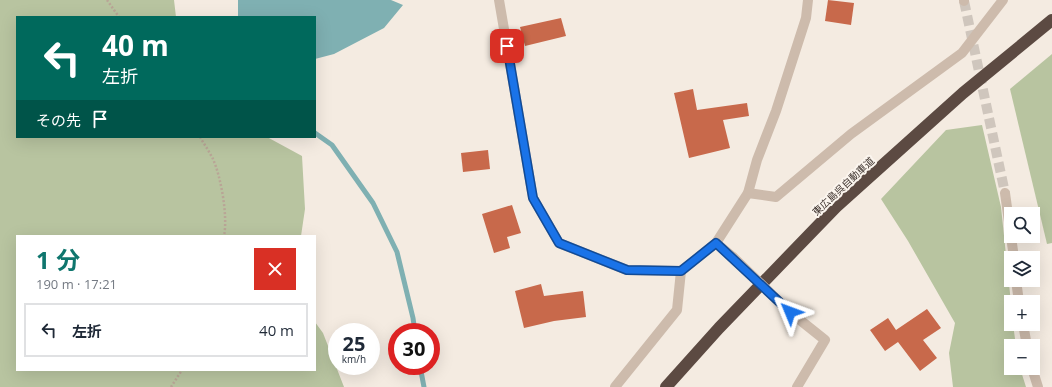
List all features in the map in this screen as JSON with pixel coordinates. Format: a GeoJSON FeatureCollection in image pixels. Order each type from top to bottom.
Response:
{"type":"FeatureCollection","features":[{"type":"Feature","properties":{"kind":"highway","name":"東広島呉自動車道"},"geometry":{"type":"LineString","coordinates":[[666,387],[719,328],[836,207],[963,93],[1052,20]]}},
{"type":"Feature","properties":{"kind":"street"},"geometry":{"type":"LineString","coordinates":[[499,0],[533,198],[559,243],[627,270],[681,271],[716,243],[748,193],[757,160],[776,111],[806,18],[808,0]]}},
{"type":"Feature","properties":{"kind":"street"},"geometry":{"type":"LineString","coordinates":[[748,193],[776,197],[851,134],[962,53],[1003,0]]}},
{"type":"Feature","properties":{"kind":"street"},"geometry":{"type":"LineString","coordinates":[[1005,193],[1013,251]]}},
{"type":"Feature","properties":{"kind":"street"},"geometry":{"type":"LineString","coordinates":[[716,243],[733,257],[790,312],[825,340],[797,387]]}},
{"type":"Feature","properties":{"kind":"street"},"geometry":{"type":"LineString","coordinates":[[615,387],[677,310],[681,271]]}},
{"type":"Feature","properties":{"kind":"street"},"geometry":{"type":"LineString","coordinates":[[1034,375],[1038,387]]}},
{"type":"Feature","properties":{"kind":"path"},"geometry":{"type":"LineString","coordinates":[[107,0],[118,16]]}},
{"type":"Feature","properties":{"kind":"path"},"geometry":{"type":"LineString","coordinates":[[201,138],[212,158],[221,187],[226,228],[224,235]]}},
{"type":"Feature","properties":{"kind":"path"},"geometry":{"type":"LineString","coordinates":[[171,387],[181,371]]}},
{"type":"Feature","properties":{"kind":"green space"},"geometry":{"type":"Polygon","coordinates":[[[0,0],[174,0],[176,16],[16,16],[16,138],[269,138],[302,156],[305,209],[301,235],[16,235],[16,371],[316,371],[316,323],[323,333],[328,346],[328,375],[339,375],[344,387],[0,387],[0,0]]]}},
{"type":"Feature","properties":{"kind":"green space"},"geometry":{"type":"Polygon","coordinates":[[[1052,54],[1052,243],[1047,244],[1040,215],[1040,207],[1038,207],[1010,89],[1052,54]]]}},
{"type":"Feature","properties":{"kind":"green space"},"geometry":{"type":"Polygon","coordinates":[[[982,125],[1001,207],[1006,251],[1004,251],[1004,287],[1009,287],[1010,295],[1004,295],[1004,331],[1014,331],[1015,339],[1004,339],[1004,375],[1022,375],[1026,387],[953,387],[949,353],[955,323],[908,241],[881,199],[946,130],[982,125]]]}},
{"type":"Feature","properties":{"kind":"water"},"geometry":{"type":"Polygon","coordinates":[[[238,0],[391,0],[403,5],[384,28],[334,54],[316,59],[316,16],[238,16],[238,0]]]}},
{"type":"Feature","properties":{"kind":"building"},"geometry":{"type":"Polygon","coordinates":[[[828,0],[854,3],[851,25],[825,21],[828,0]]]}},
{"type":"Feature","properties":{"kind":"building"},"geometry":{"type":"Polygon","coordinates":[[[561,18],[566,36],[525,46],[520,27],[561,18]]]}},
{"type":"Feature","properties":{"kind":"building"},"geometry":{"type":"Polygon","coordinates":[[[693,89],[697,110],[747,103],[749,116],[723,120],[730,148],[689,158],[674,93],[693,89]]]}},
{"type":"Feature","properties":{"kind":"building"},"geometry":{"type":"Polygon","coordinates":[[[488,150],[490,169],[463,172],[461,153],[488,150]]]}},
{"type":"Feature","properties":{"kind":"building"},"geometry":{"type":"Polygon","coordinates":[[[512,205],[521,233],[507,237],[510,248],[494,253],[482,214],[512,205]]]}},
{"type":"Feature","properties":{"kind":"building"},"geometry":{"type":"Polygon","coordinates":[[[541,284],[544,296],[583,291],[586,317],[554,321],[524,328],[515,291],[541,284]]]}},
{"type":"Feature","properties":{"kind":"building"},"geometry":{"type":"Polygon","coordinates":[[[927,309],[941,328],[923,340],[937,358],[920,371],[898,342],[885,351],[870,330],[888,318],[896,330],[927,309]]]}},
{"type":"Feature","properties":{"kind":"waterway"},"geometry":{"type":"LineString","coordinates":[[316,134],[332,145],[373,203],[397,252],[414,323]]}},
{"type":"Feature","properties":{"kind":"waterway"},"geometry":{"type":"LineString","coordinates":[[422,375],[424,387]]}},
{"type":"Feature","properties":{"kind":"tunnel"},"geometry":{"type":"LineString","coordinates":[[964,1],[1005,193]]}},
{"type":"Feature","properties":{"kind":"route"},"geometry":{"type":"LineString","coordinates":[[507,46],[533,198],[559,243],[627,270],[681,271],[716,243],[733,257],[790,312]]}}]}
